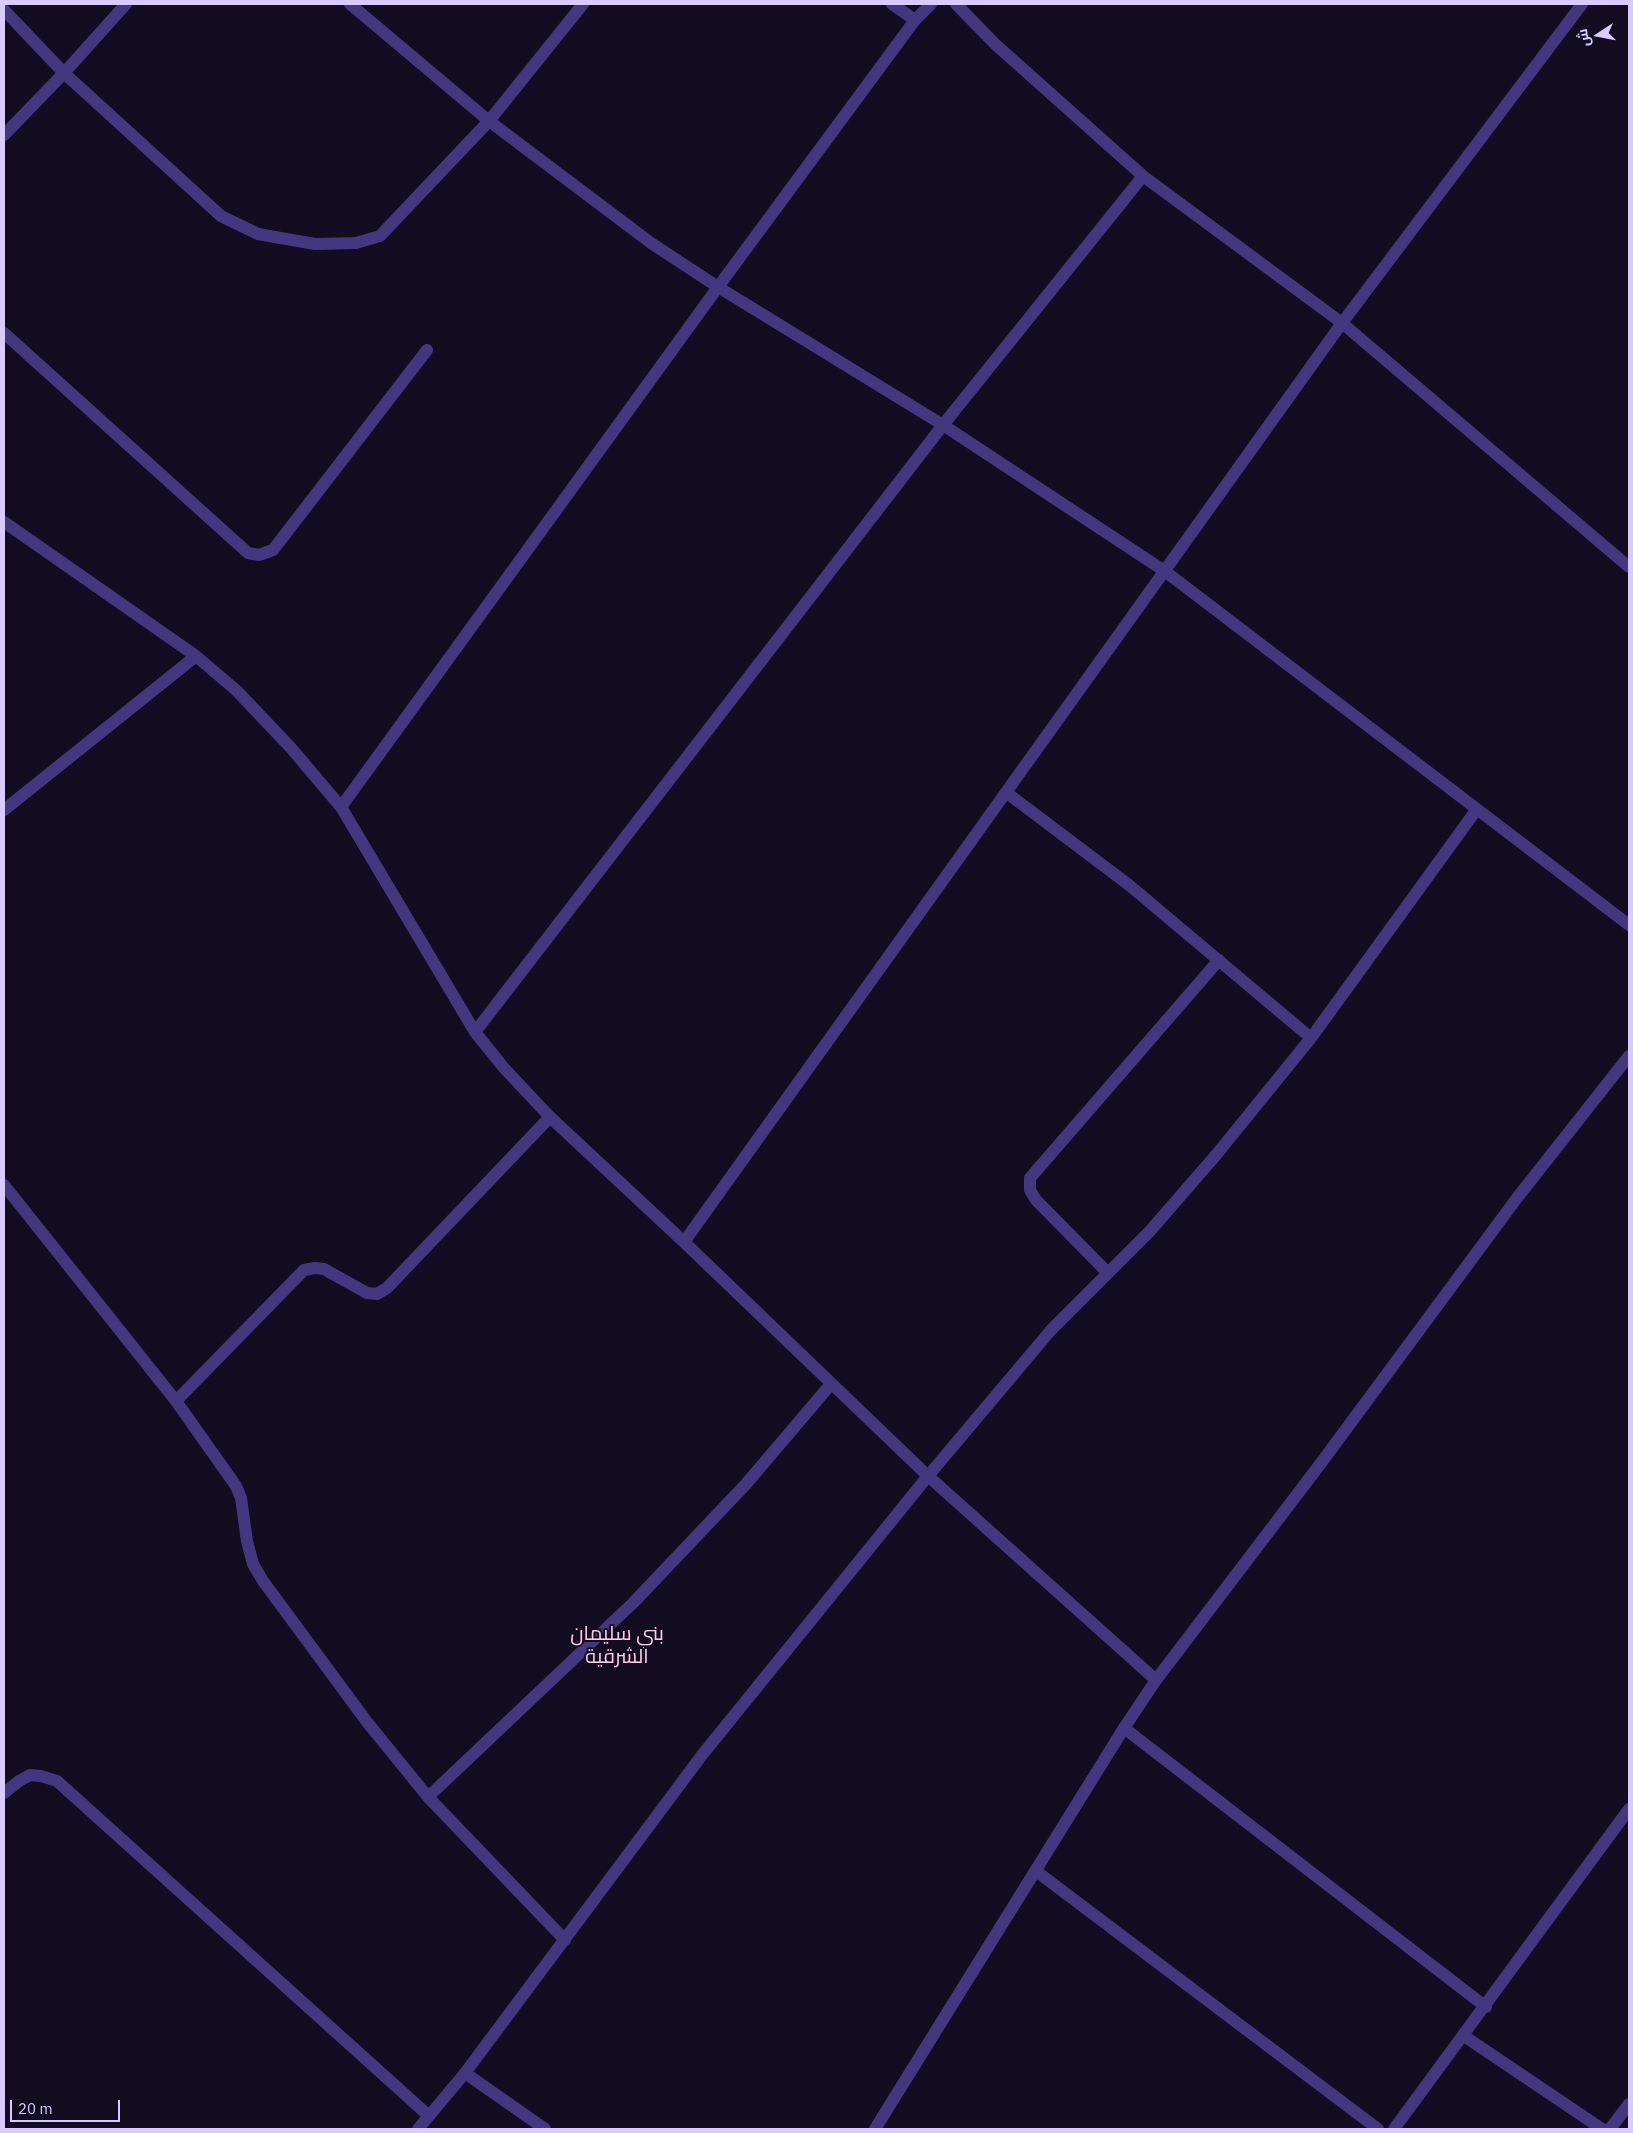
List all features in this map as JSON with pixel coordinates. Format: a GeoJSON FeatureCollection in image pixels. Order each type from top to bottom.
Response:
{"type":"FeatureCollection","features":[{"type":"Feature","properties":{"kind":"street"},"geometry":{"type":"LineString","coordinates":[[4,135],[64,73],[126,4]]}},
{"type":"Feature","properties":{"kind":"street"},"geometry":{"type":"LineString","coordinates":[[350,4],[489,121],[651,242],[718,287],[943,425],[1166,572],[1629,925]]}},
{"type":"Feature","properties":{"kind":"street"},"geometry":{"type":"LineString","coordinates":[[4,10],[64,73],[220,216],[258,234],[315,244],[356,243],[380,236],[489,121],[583,4]]}},
{"type":"Feature","properties":{"kind":"street"},"geometry":{"type":"LineString","coordinates":[[892,4],[915,20]]}},
{"type":"Feature","properties":{"kind":"street"},"geometry":{"type":"LineString","coordinates":[[341,807],[718,287],[915,20],[930,4]]}},
{"type":"Feature","properties":{"kind":"street"},"geometry":{"type":"LineString","coordinates":[[956,4],[995,44],[1142,176],[1342,323],[1629,567]]}},
{"type":"Feature","properties":{"kind":"street"},"geometry":{"type":"LineString","coordinates":[[684,1242],[1166,572],[1342,323],[1582,4]]}},
{"type":"Feature","properties":{"kind":"street"},"geometry":{"type":"LineString","coordinates":[[475,1032],[943,425],[1142,176]]}},
{"type":"Feature","properties":{"kind":"street"},"geometry":{"type":"LineString","coordinates":[[4,332],[248,553],[259,556],[272,550],[427,350]]}},
{"type":"Feature","properties":{"kind":"street"},"geometry":{"type":"LineString","coordinates":[[4,522],[196,656],[237,691],[291,748],[341,807],[475,1032],[504,1068],[550,1117],[684,1242],[928,1476],[1156,1680]]}},
{"type":"Feature","properties":{"kind":"street"},"geometry":{"type":"LineString","coordinates":[[4,810],[196,656]]}},
{"type":"Feature","properties":{"kind":"street"},"geometry":{"type":"LineString","coordinates":[[1007,793],[1129,885],[1311,1038]]}},
{"type":"Feature","properties":{"kind":"street"},"geometry":{"type":"LineString","coordinates":[[418,2129],[465,2073],[702,1755],[928,1476],[1051,1330],[1150,1231],[1216,1156],[1311,1038],[1477,809]]}},
{"type":"Feature","properties":{"kind":"street"},"geometry":{"type":"LineString","coordinates":[[1108,1273],[1036,1200],[1030,1190],[1030,1178],[1219,960]]}},
{"type":"Feature","properties":{"kind":"street"},"geometry":{"type":"LineString","coordinates":[[875,2129],[1124,1728],[1156,1680],[1321,1463],[1517,1198],[1629,1056]]}},
{"type":"Feature","properties":{"kind":"street"},"geometry":{"type":"LineString","coordinates":[[176,1401],[304,1270],[324,1269],[367,1293],[377,1294],[388,1288],[550,1117]]}},
{"type":"Feature","properties":{"kind":"street"},"geometry":{"type":"LineString","coordinates":[[4,1185],[176,1401],[236,1486],[241,1498],[247,1541],[253,1564],[262,1581],[367,1722],[428,1797],[565,1940]]}},
{"type":"Feature","properties":{"kind":"street"},"geometry":{"type":"LineString","coordinates":[[428,1797],[633,1603],[746,1484],[831,1384]]}},
{"type":"Feature","properties":{"kind":"street"},"geometry":{"type":"LineString","coordinates":[[1124,1728],[1486,2007]]}},
{"type":"Feature","properties":{"kind":"street"},"geometry":{"type":"LineString","coordinates":[[4,1793],[19,1781],[30,1776],[41,1776],[57,1781],[429,2116]]}},
{"type":"Feature","properties":{"kind":"street"},"geometry":{"type":"LineString","coordinates":[[1394,2129],[1486,2007],[1629,1809]]}},
{"type":"Feature","properties":{"kind":"street"},"geometry":{"type":"LineString","coordinates":[[1036,1871],[1378,2129]]}},
{"type":"Feature","properties":{"kind":"street"},"geometry":{"type":"LineString","coordinates":[[1464,2036],[1602,2129]]}},
{"type":"Feature","properties":{"kind":"street"},"geometry":{"type":"LineString","coordinates":[[465,2073],[545,2129]]}},
{"type":"Feature","properties":{"kind":"street"},"geometry":{"type":"LineString","coordinates":[[1610,2129],[1629,2104]]}},
{"type":"Feature","properties":{"kind":"district","name":"بني سليمان الشرقية"},"geometry":{"type":"Point","coordinates":[617,1646]}}]}
